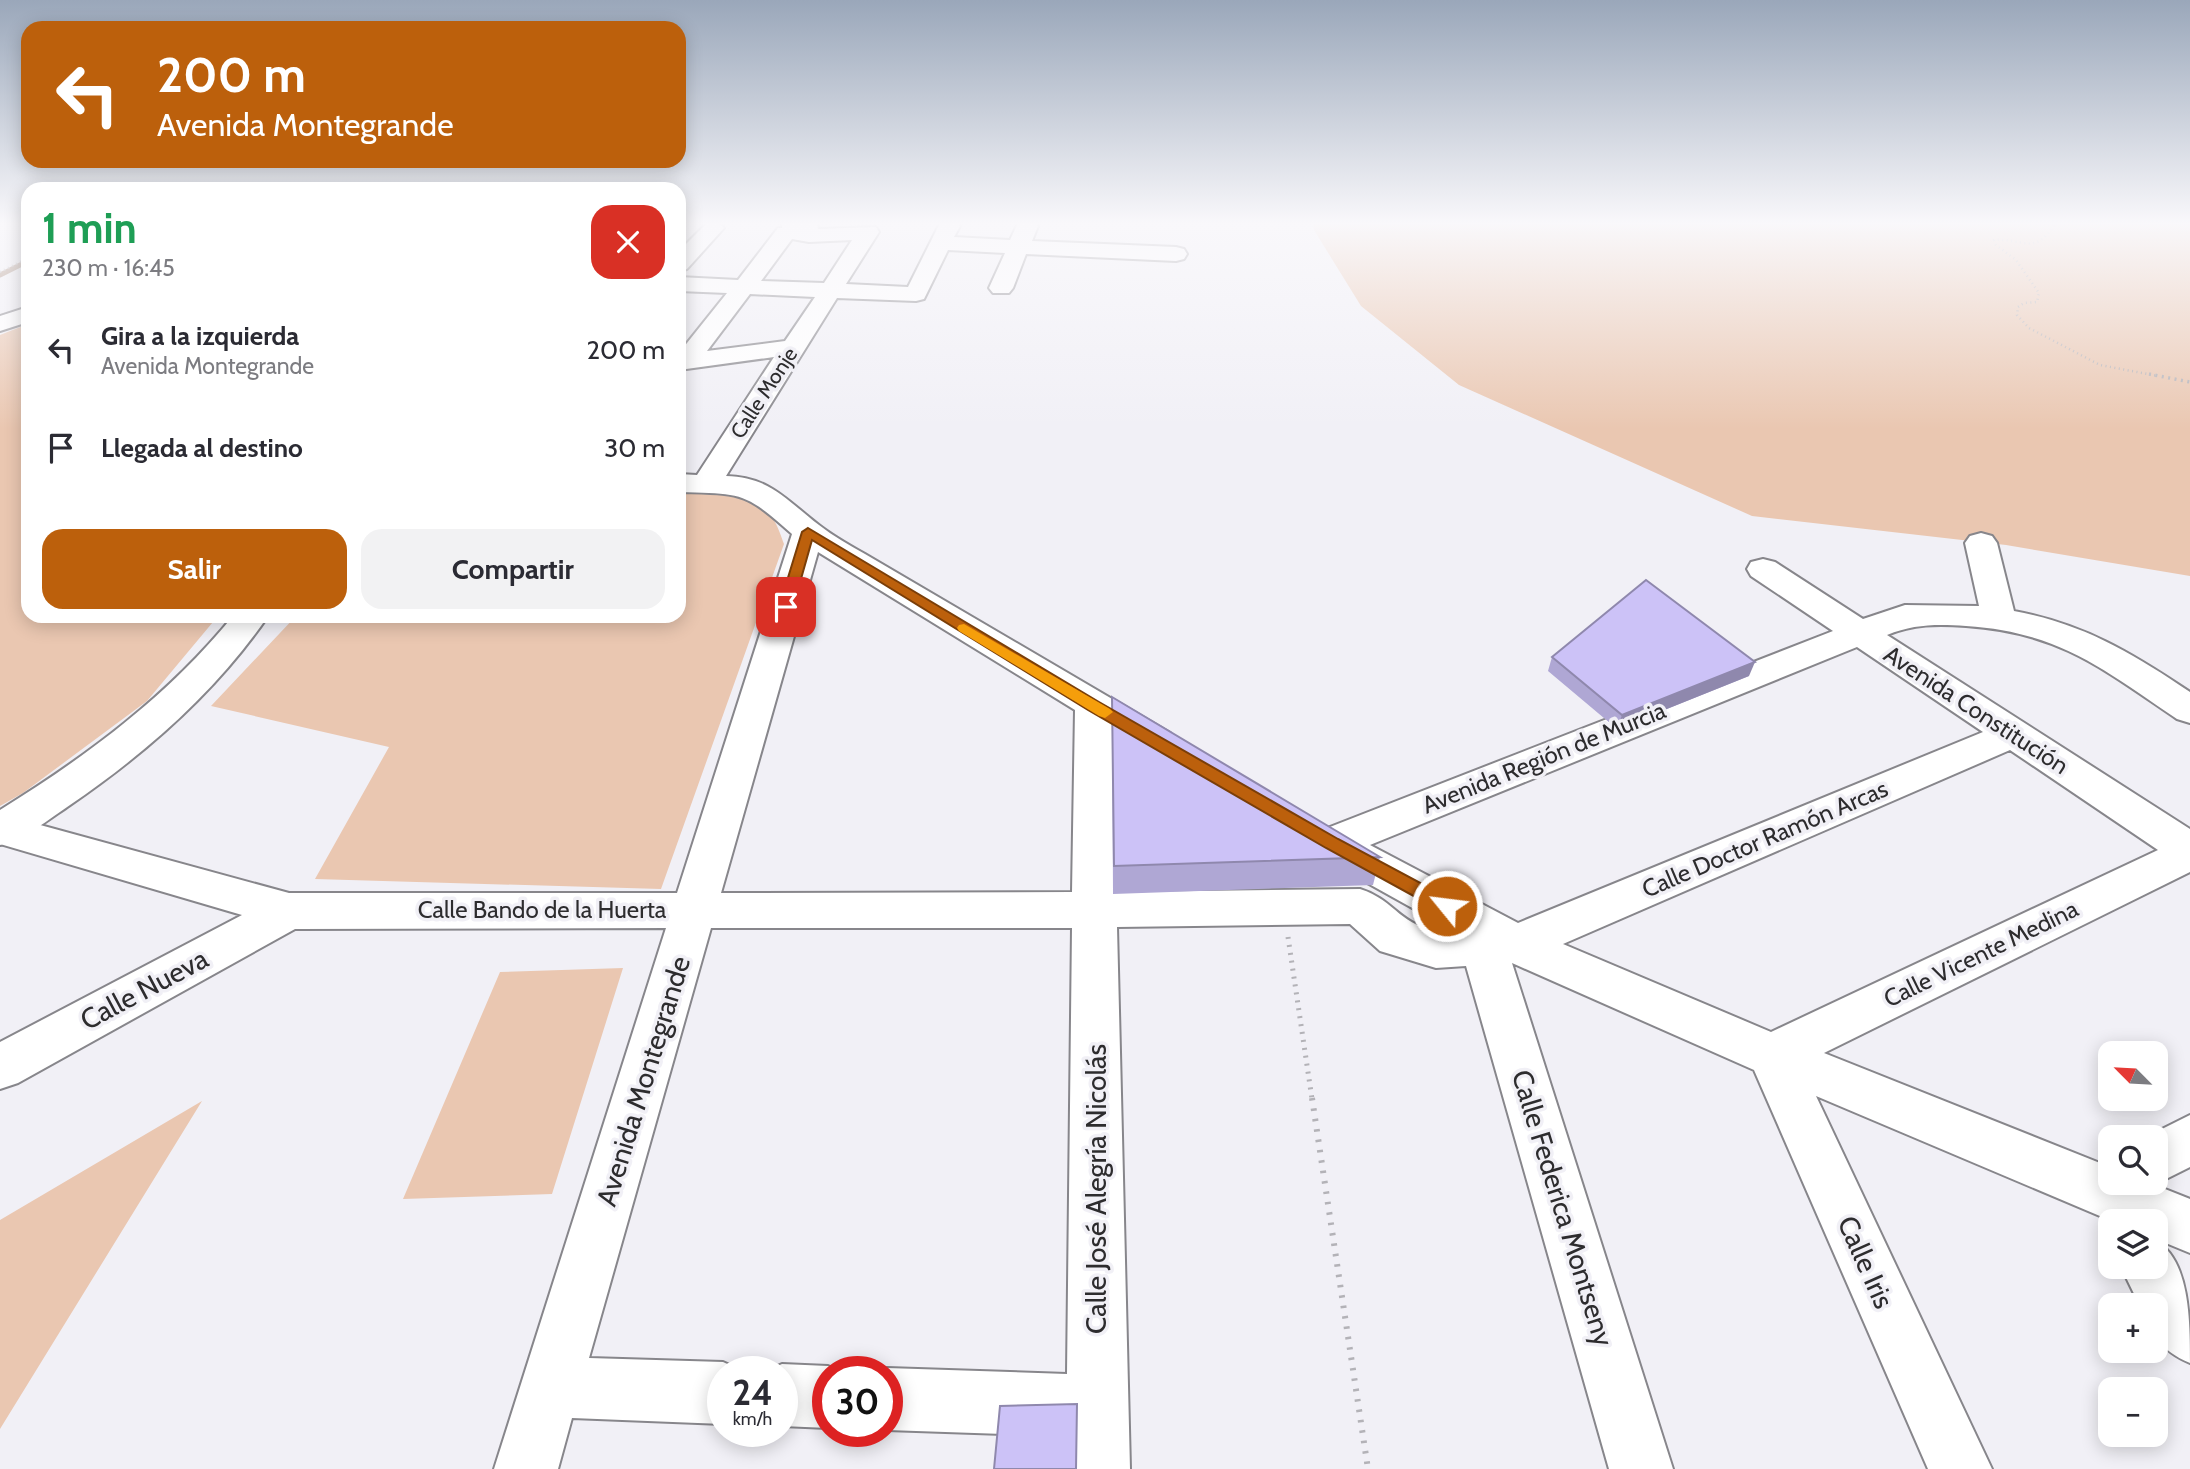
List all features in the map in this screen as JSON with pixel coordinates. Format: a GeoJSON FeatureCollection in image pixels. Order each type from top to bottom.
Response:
{"type":"FeatureCollection","features":[{"type":"Feature","properties":{"kind":"street"},"geometry":{"type":"LineString","coordinates":[[686,357],[741,292]]}},
{"type":"Feature","properties":{"kind":"street","name":"Calle Monje"},"geometry":{"type":"LineString","coordinates":[[692,483],[794,347],[830,292]]}},
{"type":"Feature","properties":{"kind":"street"},"geometry":{"type":"LineString","coordinates":[[864,292],[916,294],[917,292]]}},
{"type":"Feature","properties":{"kind":"street"},"geometry":{"type":"LineString","coordinates":[[0,324],[21,316]]}},
{"type":"Feature","properties":{"kind":"street"},"geometry":{"type":"LineString","coordinates":[[686,361],[794,347]]}},
{"type":"Feature","properties":{"kind":"street"},"geometry":{"type":"LineString","coordinates":[[692,483],[735,485],[757,491],[808,532],[853,561],[1189,761]]}},
{"type":"Feature","properties":{"kind":"street","name":"Avenida Montegrande"},"geometry":{"type":"LineString","coordinates":[[526,1469],[808,532]]}},
{"type":"Feature","properties":{"kind":"street"},"geometry":{"type":"LineString","coordinates":[[1981,543],[1998,616]]}},
{"type":"Feature","properties":{"kind":"street","name":"Avenida Constitución"},"geometry":{"type":"LineString","coordinates":[[1762,569],[2190,852]]}},
{"type":"Feature","properties":{"kind":"street","name":"Avenida Región de Murcia"},"geometry":{"type":"LineString","coordinates":[[1332,844],[1905,615],[1947,613],[1998,616],[2053,631],[2096,648],[2190,710]]}},
{"type":"Feature","properties":{"kind":"street"},"geometry":{"type":"LineString","coordinates":[[0,830],[70,785],[161,715],[208,668],[245,623]]}},
{"type":"Feature","properties":{"kind":"street"},"geometry":{"type":"LineString","coordinates":[[1725,650],[1756,673]]}},
{"type":"Feature","properties":{"kind":"street","name":"Calle José Alegría Nicolás"},"geometry":{"type":"LineString","coordinates":[[1094,706],[1098,1469]]}},
{"type":"Feature","properties":{"kind":"street","name":"Calle Doctor Ramón Arcas"},"geometry":{"type":"LineString","coordinates":[[1500,946],[2013,734]]}},
{"type":"Feature","properties":{"kind":"street"},"geometry":{"type":"LineString","coordinates":[[1296,823],[1500,946],[1772,1055],[2111,1198],[2190,1226]]}},
{"type":"Feature","properties":{"kind":"street","name":"Calle Bando de la Huerta"},"geometry":{"type":"LineString","coordinates":[[0,830],[289,911],[1094,910],[1360,906],[1396,938],[1436,949],[1500,946]]}},
{"type":"Feature","properties":{"kind":"street","name":"Calle Vicente Medina"},"geometry":{"type":"LineString","coordinates":[[1772,1055],[2190,852]]}},
{"type":"Feature","properties":{"kind":"street","name":"Calle Nueva"},"geometry":{"type":"LineString","coordinates":[[0,1067],[289,911]]}},
{"type":"Feature","properties":{"kind":"street","name":"Calle Federica Montseny"},"geometry":{"type":"LineString","coordinates":[[1500,946],[1642,1469]]}},
{"type":"Feature","properties":{"kind":"street","name":"Calle Iris"},"geometry":{"type":"LineString","coordinates":[[1772,1055],[1960,1469]]}},
{"type":"Feature","properties":{"kind":"street"},"geometry":{"type":"LineString","coordinates":[[2168,1151],[2190,1139]]}},
{"type":"Feature","properties":{"kind":"street"},"geometry":{"type":"LineString","coordinates":[[2156,1279],[2190,1333]]}},
{"type":"Feature","properties":{"kind":"street"},"geometry":{"type":"LineString","coordinates":[[551,1387],[707,1392]]}},
{"type":"Feature","properties":{"kind":"street"},"geometry":{"type":"LineString","coordinates":[[903,1400],[1098,1406]]}},
{"type":"Feature","properties":{"kind":"path"},"geometry":{"type":"LineString","coordinates":[[2038,292],[2037,302],[2024,303],[2018,307],[2017,316],[2029,328],[2100,365],[2190,382]]}},
{"type":"Feature","properties":{"kind":"path"},"geometry":{"type":"LineString","coordinates":[[1284,907],[1368,1469]]}},
{"type":"Feature","properties":{"kind":"shaded area"},"geometry":{"type":"Polygon","coordinates":[[[1352,292],[2190,292],[2190,576],[2006,545],[1752,516],[1459,385],[1361,306],[1352,292]]]}},
{"type":"Feature","properties":{"kind":"shaded area"},"geometry":{"type":"Polygon","coordinates":[[[21,327],[21,623],[212,623],[147,701],[23,793],[0,806],[0,335],[21,327]]]}},
{"type":"Feature","properties":{"kind":"shaded area"},"geometry":{"type":"Polygon","coordinates":[[[686,491],[730,494],[754,503],[773,519],[784,544],[661,889],[315,879],[389,747],[211,706],[289,623],[686,623],[686,491]]]}},
{"type":"Feature","properties":{"kind":"shaded area"},"geometry":{"type":"Polygon","coordinates":[[[623,968],[552,1194],[403,1199],[500,972],[623,968]]]}},
{"type":"Feature","properties":{"kind":"shaded area"},"geometry":{"type":"Polygon","coordinates":[[[202,1101],[0,1429],[0,1220],[202,1101]]]}},
{"type":"Feature","properties":{"kind":"building"},"geometry":{"type":"Polygon","coordinates":[[[1646,580],[1755,662],[1622,715],[1552,657],[1646,580]]]}},
{"type":"Feature","properties":{"kind":"building"},"geometry":{"type":"Polygon","coordinates":[[[1112,697],[1380,857],[1114,866],[1112,697]]]}},
{"type":"Feature","properties":{"kind":"building"},"geometry":{"type":"Polygon","coordinates":[[[1077,1404],[1076,1469],[994,1469],[1000,1406],[1077,1404]]]}},
{"type":"Feature","properties":{"kind":"slow traffic"},"geometry":{"type":"LineString","coordinates":[[964,628],[1105,712]]}},
{"type":"Feature","properties":{"kind":"route"},"geometry":{"type":"LineString","coordinates":[[786,607],[808,532],[1094,706],[1332,844],[1447,906]]}}]}
